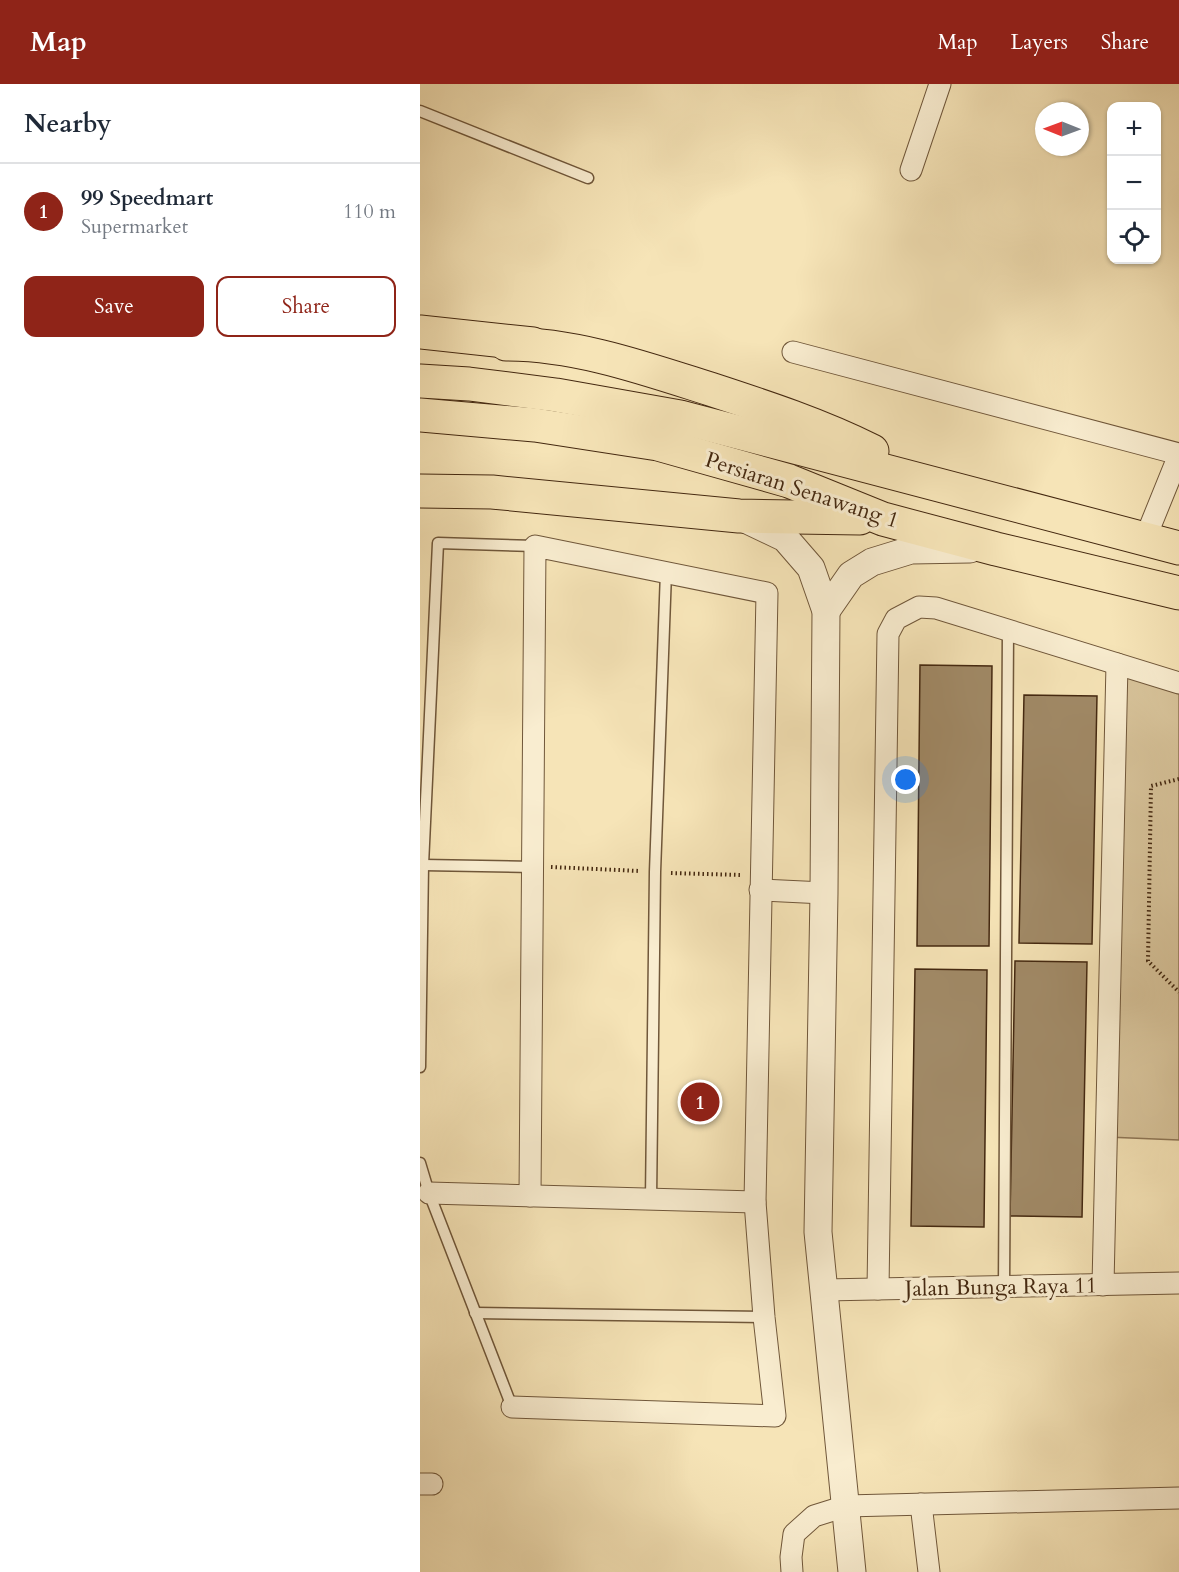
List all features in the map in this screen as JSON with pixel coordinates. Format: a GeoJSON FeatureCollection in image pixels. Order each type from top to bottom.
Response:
{"type":"FeatureCollection","features":[{"type":"Feature","properties":{"kind":"main road"},"geometry":{"type":"LineString","coordinates":[[420,332],[533,344],[591,354],[671,377],[772,409],[850,440],[937,484]]}},
{"type":"Feature","properties":{"kind":"main road"},"geometry":{"type":"LineString","coordinates":[[420,344],[533,344]]}},
{"type":"Feature","properties":{"kind":"main road","name":"Persiaran Senawang 1"},"geometry":{"type":"LineString","coordinates":[[420,381],[470,384],[545,394],[680,417],[1179,548]]}},
{"type":"Feature","properties":{"kind":"main road","name":"Persiaran Senawang 1"},"geometry":{"type":"LineString","coordinates":[[420,415],[535,425],[658,444],[789,481],[883,519],[1179,593]]}},
{"type":"Feature","properties":{"kind":"main road"},"geometry":{"type":"LineString","coordinates":[[420,491],[492,492],[739,516],[883,519]]}},
{"type":"Feature","properties":{"kind":"street"},"geometry":{"type":"LineString","coordinates":[[911,170],[940,84]]}},
{"type":"Feature","properties":{"kind":"street"},"geometry":{"type":"LineString","coordinates":[[793,352],[1179,454],[1145,539]]}},
{"type":"Feature","properties":{"kind":"street"},"geometry":{"type":"LineString","coordinates":[[739,516],[785,538],[811,568],[826,611],[818,1232],[852,1572]]}},
{"type":"Feature","properties":{"kind":"street"},"geometry":{"type":"LineString","coordinates":[[512,1407],[775,1416],[754,1202],[767,593],[535,546],[530,1196]]}},
{"type":"Feature","properties":{"kind":"street"},"geometry":{"type":"LineString","coordinates":[[826,611],[851,575],[872,562],[911,550],[996,549]]}},
{"type":"Feature","properties":{"kind":"street"},"geometry":{"type":"LineString","coordinates":[[878,1289],[888,634],[896,619],[919,607],[936,608],[1179,683]]}},
{"type":"Feature","properties":{"kind":"street"},"geometry":{"type":"LineString","coordinates":[[1103,1284],[1117,664]]}},
{"type":"Feature","properties":{"kind":"street"},"geometry":{"type":"LineString","coordinates":[[760,890],[824,893]]}},
{"type":"Feature","properties":{"kind":"street"},"geometry":{"type":"LineString","coordinates":[[429,1193],[754,1202]]}},
{"type":"Feature","properties":{"kind":"street","name":"Jalan Bunga Raya 11"},"geometry":{"type":"LineString","coordinates":[[824,1290],[1179,1283]]}},
{"type":"Feature","properties":{"kind":"street"},"geometry":{"type":"LineString","coordinates":[[792,1572],[794,1534],[814,1516],[846,1506],[1179,1498]]}},
{"type":"Feature","properties":{"kind":"street"},"geometry":{"type":"LineString","coordinates":[[921,1504],[929,1572]]}},
{"type":"Feature","properties":{"kind":"lane"},"geometry":{"type":"LineString","coordinates":[[420,111],[588,178]]}},
{"type":"Feature","properties":{"kind":"lane"},"geometry":{"type":"LineString","coordinates":[[420,1067],[423,865],[438,543],[535,546]]}},
{"type":"Feature","properties":{"kind":"lane"},"geometry":{"type":"LineString","coordinates":[[651,1199],[656,872],[666,573]]}},
{"type":"Feature","properties":{"kind":"lane"},"geometry":{"type":"LineString","coordinates":[[1004,1287],[1008,630]]}},
{"type":"Feature","properties":{"kind":"lane"},"geometry":{"type":"LineString","coordinates":[[423,865],[533,867]]}},
{"type":"Feature","properties":{"kind":"lane"},"geometry":{"type":"LineString","coordinates":[[420,1163],[429,1193],[512,1407]]}},
{"type":"Feature","properties":{"kind":"lane"},"geometry":{"type":"LineString","coordinates":[[475,1313],[764,1317]]}},
{"type":"Feature","properties":{"kind":"path"},"geometry":{"type":"LineString","coordinates":[[1179,779],[1150,786],[1148,961],[1179,992]]}},
{"type":"Feature","properties":{"kind":"shaded area"},"geometry":{"type":"Polygon","coordinates":[[[1118,665],[1179,684],[1179,1140],[1107,1137],[1118,665]]]}},
{"type":"Feature","properties":{"kind":"building"},"geometry":{"type":"Polygon","coordinates":[[[920,665],[992,666],[989,946],[917,946],[920,665]]]}},
{"type":"Feature","properties":{"kind":"building"},"geometry":{"type":"Polygon","coordinates":[[[1024,695],[1097,696],[1092,944],[1019,943],[1024,695]]]}},
{"type":"Feature","properties":{"kind":"building"},"geometry":{"type":"Polygon","coordinates":[[[1015,961],[1087,962],[1082,1217],[1010,1216],[1015,961]]]}},
{"type":"Feature","properties":{"kind":"building"},"geometry":{"type":"Polygon","coordinates":[[[915,969],[987,970],[984,1227],[911,1226],[915,969]]]}},
{"type":"Feature","properties":{"kind":"place","name":"99 Speedmart"},"geometry":{"type":"Point","coordinates":[700,1102]}}]}
